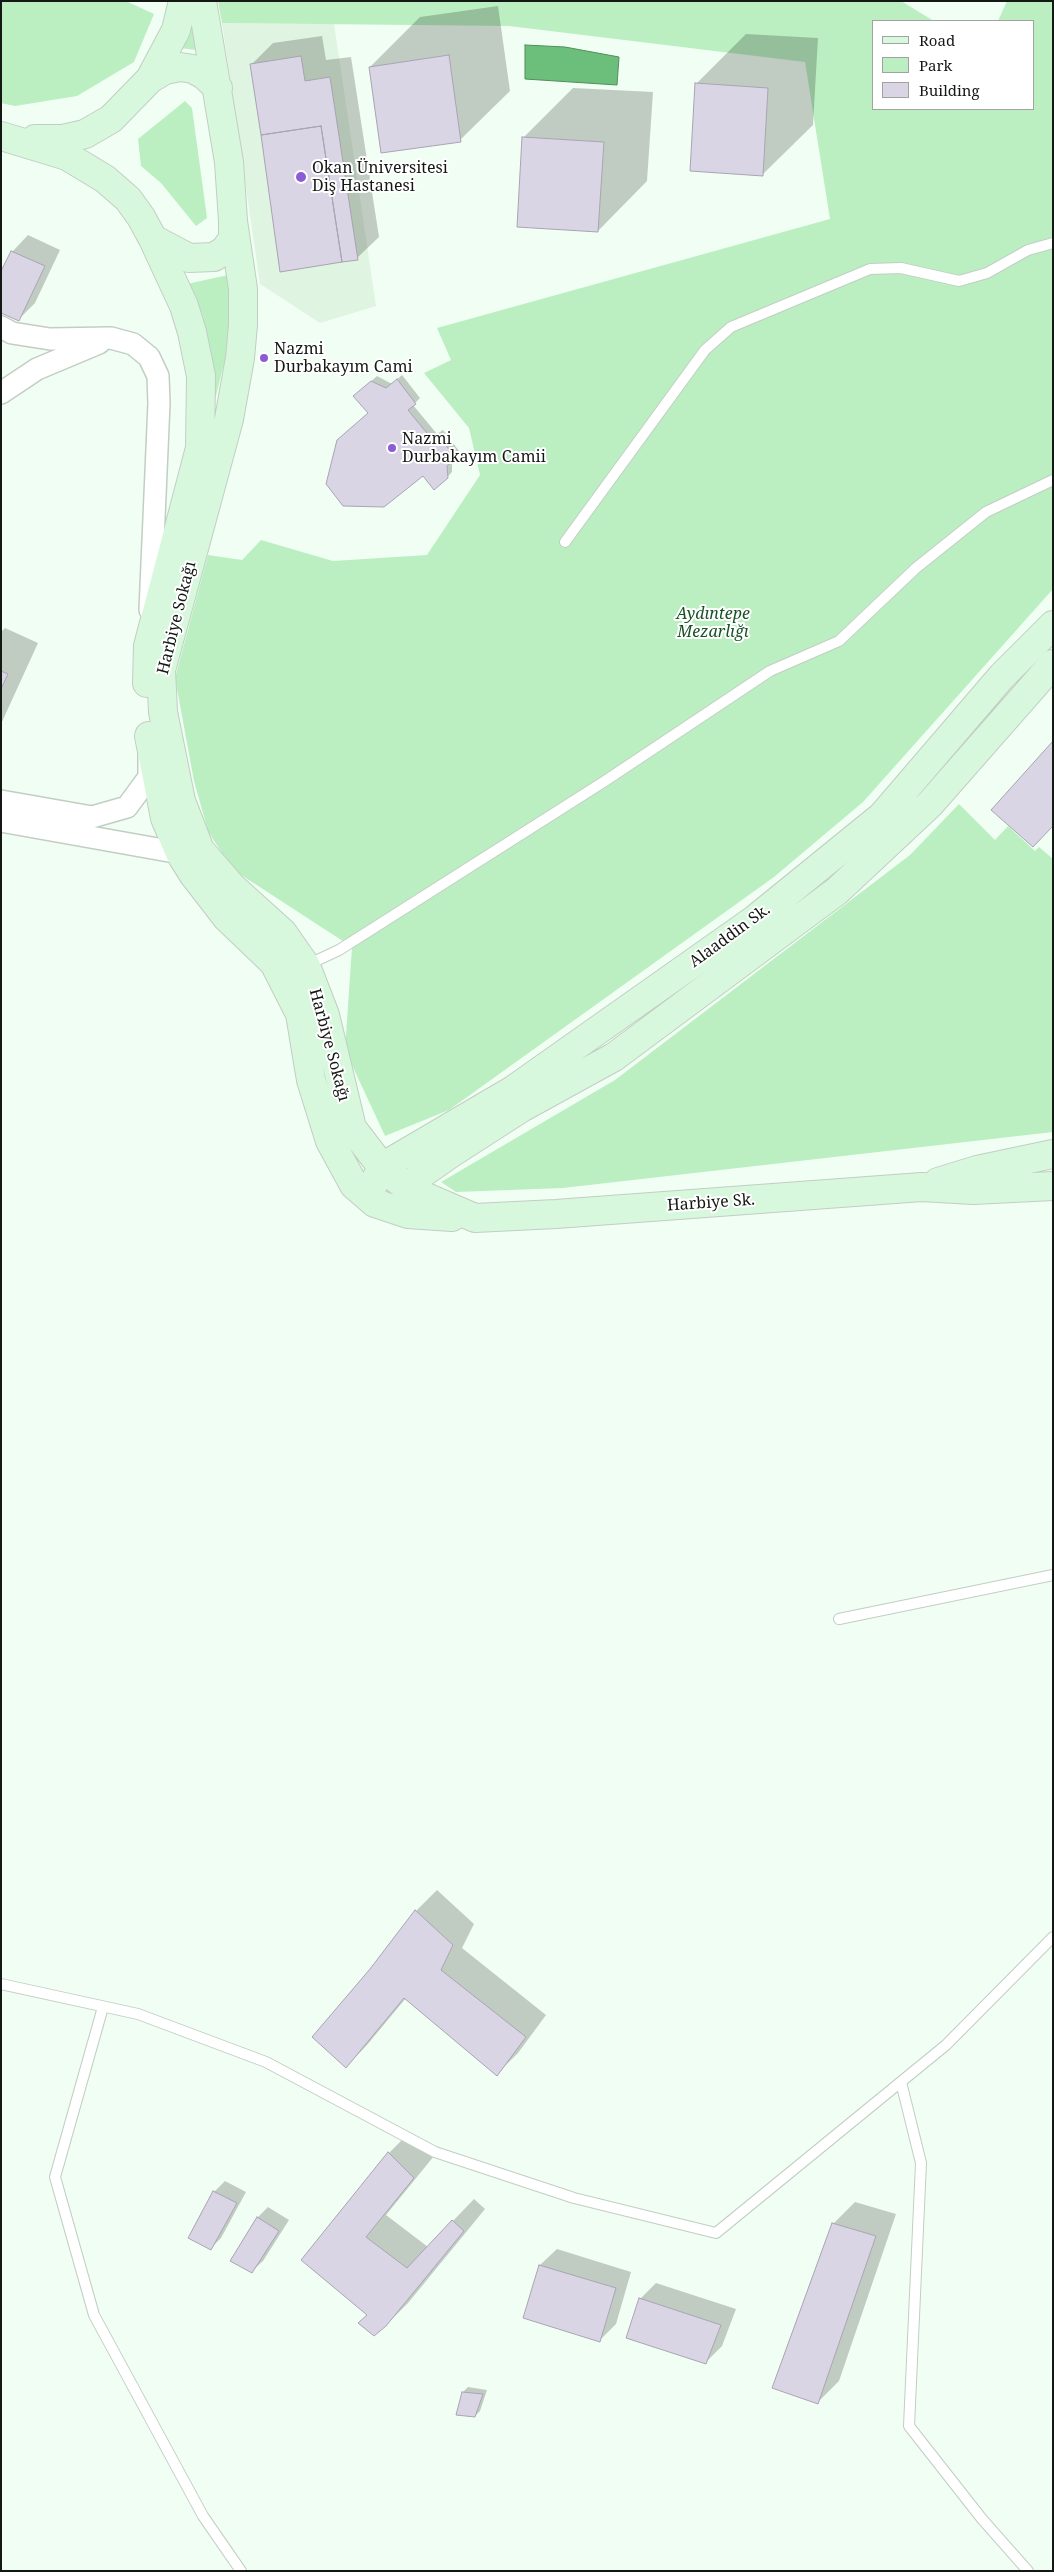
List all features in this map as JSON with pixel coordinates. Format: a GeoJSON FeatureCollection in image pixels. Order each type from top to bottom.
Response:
{"type":"FeatureCollection","features":[{"type":"Feature","properties":{"kind":"street"},"geometry":{"type":"LineString","coordinates":[[9,137],[63,139],[85,134],[111,119],[150,78],[176,30],[183,1]]}},
{"type":"Feature","properties":{"kind":"street"},"geometry":{"type":"LineString","coordinates":[[153,239],[189,258],[214,257],[224,250],[233,238],[229,162],[202,1]]}},
{"type":"Feature","properties":{"kind":"street"},"geometry":{"type":"LineString","coordinates":[[150,78],[165,70],[180,67],[193,69],[204,75],[218,88]]}},
{"type":"Feature","properties":{"kind":"street"},"geometry":{"type":"LineString","coordinates":[[105,179],[100,150],[101,139],[111,119]]}},
{"type":"Feature","properties":{"kind":"street","name":"Harbiye Sokağı"},"geometry":{"type":"LineString","coordinates":[[9,137],[67,156],[105,179],[128,199],[141,216],[153,239],[184,306],[192,332],[201,376],[200,448],[148,646]]}},
{"type":"Feature","properties":{"kind":"street","name":"Harbiye Sokağı"},"geometry":{"type":"LineString","coordinates":[[233,221],[244,289],[240,358],[229,419],[161,670],[163,712],[181,801],[200,850],[232,887],[283,933],[306,966],[325,1015],[352,1128],[382,1167]]}},
{"type":"Feature","properties":{"kind":"street","name":"Harbiye Sokağı"},"geometry":{"type":"LineString","coordinates":[[1,327],[12,332],[50,339],[111,338],[133,344],[149,357],[158,376],[160,404],[146,703],[150,742],[164,818],[192,874],[228,918],[274,963],[300,1014],[311,1080],[330,1141],[354,1185],[375,1203],[408,1214],[475,1218]]}},
{"type":"Feature","properties":{"kind":"street"},"geometry":{"type":"LineString","coordinates":[[1,393],[37,369],[111,338]]}},
{"type":"Feature","properties":{"kind":"street","name":"Alaaddin Sk."},"geometry":{"type":"LineString","coordinates":[[382,1167],[513,1090],[754,920],[882,816],[1002,676],[1053,625]]}},
{"type":"Feature","properties":{"kind":"street","name":"Alaaddin Sk."},"geometry":{"type":"LineString","coordinates":[[410,1190],[420,1175],[450,1154],[523,1107],[614,1057],[837,891],[930,804],[1053,664]]}},
{"type":"Feature","properties":{"kind":"street"},"geometry":{"type":"LineString","coordinates":[[1,802],[92,817],[127,807],[149,777],[150,742]]}},
{"type":"Feature","properties":{"kind":"street"},"geometry":{"type":"LineString","coordinates":[[1,821],[180,853]]}},
{"type":"Feature","properties":{"kind":"street"},"geometry":{"type":"LineString","coordinates":[[922,1187],[977,1170],[1053,1154]]}},
{"type":"Feature","properties":{"kind":"street"},"geometry":{"type":"LineString","coordinates":[[368,1197],[382,1167]]}},
{"type":"Feature","properties":{"kind":"street","name":"Harbiye Sk."},"geometry":{"type":"LineString","coordinates":[[382,1167],[410,1190],[475,1218],[556,1214],[922,1187],[973,1190],[1053,1186]]}},
{"type":"Feature","properties":{"kind":"lane"},"geometry":{"type":"LineString","coordinates":[[565,542],[705,350],[731,327],[870,269],[901,268],[959,280],[987,273],[1028,250],[1053,244]]}},
{"type":"Feature","properties":{"kind":"lane"},"geometry":{"type":"LineString","coordinates":[[306,966],[347,945],[605,781],[770,671],[839,641],[916,568],[986,512],[1053,480]]}},
{"type":"Feature","properties":{"kind":"lane"},"geometry":{"type":"LineString","coordinates":[[838,1619],[1053,1576]]}},
{"type":"Feature","properties":{"kind":"lane"},"geometry":{"type":"LineString","coordinates":[[1,1984],[138,2014],[266,2062],[435,2152],[574,2198],[716,2233],[946,2045],[1053,1937]]}},
{"type":"Feature","properties":{"kind":"lane"},"geometry":{"type":"LineString","coordinates":[[103,2006],[55,2176],[94,2315],[203,2516],[241,2571]]}},
{"type":"Feature","properties":{"kind":"lane"},"geometry":{"type":"LineString","coordinates":[[901,2082],[921,2163],[909,2426],[982,2519],[1028,2571]]}},
{"type":"Feature","properties":{"kind":"shaded area","name":"Okan Üniversitesi Diş Hastanesi"},"geometry":{"type":"Polygon","coordinates":[[[222,23],[334,24],[376,306],[320,323],[260,284],[222,23]]]}},
{"type":"Feature","properties":{"kind":"shaded area"},"geometry":{"type":"Polygon","coordinates":[[[525,45],[565,47],[619,57],[617,85],[525,79],[525,45]]]}},
{"type":"Feature","properties":{"kind":"green space"},"geometry":{"type":"Polygon","coordinates":[[[1,1],[126,1],[154,14],[134,62],[77,96],[15,106],[1,103],[1,1]]]}},
{"type":"Feature","properties":{"kind":"green space","name":"Aydıntepe Mezarlığı"},"geometry":{"type":"Polygon","coordinates":[[[218,1],[901,1],[932,20],[872,20],[872,110],[1034,110],[1034,20],[998,20],[1007,1],[1053,1],[1053,589],[863,802],[774,877],[449,1110],[385,1136],[345,1050],[352,947],[232,869],[208,831],[194,781],[175,678],[208,555],[242,560],[261,540],[333,561],[427,555],[480,475],[469,428],[424,373],[451,360],[437,328],[830,219],[805,62],[509,26],[222,23],[218,1]]]}},
{"type":"Feature","properties":{"kind":"green space"},"geometry":{"type":"Polygon","coordinates":[[[196,14],[204,51],[180,48],[196,14]]]}},
{"type":"Feature","properties":{"kind":"green space"},"geometry":{"type":"Polygon","coordinates":[[[185,101],[192,108],[207,218],[196,226],[161,183],[141,166],[138,139],[185,101]]]}},
{"type":"Feature","properties":{"kind":"green space"},"geometry":{"type":"Polygon","coordinates":[[[228,275],[228,347],[212,412],[210,349],[203,316],[187,284],[228,275]]]}},
{"type":"Feature","properties":{"kind":"green space"},"geometry":{"type":"Polygon","coordinates":[[[959,804],[995,840],[1008,826],[1035,851],[1039,847],[1053,859],[1053,1132],[563,1188],[456,1192],[441,1182],[615,1080],[910,855],[959,804]]]}},
{"type":"Feature","properties":{"kind":"building"},"geometry":{"type":"Polygon","coordinates":[[[449,55],[461,142],[381,153],[369,67],[449,55]]]}},
{"type":"Feature","properties":{"kind":"building"},"geometry":{"type":"Polygon","coordinates":[[[301,56],[305,81],[330,77],[358,260],[342,262],[321,126],[261,135],[250,64],[301,56]]]}},
{"type":"Feature","properties":{"kind":"building"},"geometry":{"type":"Polygon","coordinates":[[[695,83],[768,88],[763,176],[690,171],[695,83]]]}},
{"type":"Feature","properties":{"kind":"building"},"geometry":{"type":"Polygon","coordinates":[[[321,126],[342,262],[280,272],[261,135],[321,126]]]}},
{"type":"Feature","properties":{"kind":"building"},"geometry":{"type":"Polygon","coordinates":[[[522,137],[604,142],[598,232],[517,227],[522,137]]]}},
{"type":"Feature","properties":{"kind":"building"},"geometry":{"type":"Polygon","coordinates":[[[11,251],[45,266],[19,321],[1,313],[1,271],[11,251]]]}},
{"type":"Feature","properties":{"kind":"building","name":"Nazmi Durbakayım Camii"},"geometry":{"type":"Polygon","coordinates":[[[397,379],[416,404],[408,410],[431,438],[437,434],[455,457],[447,466],[448,478],[434,490],[423,476],[384,507],[343,506],[326,484],[337,440],[368,413],[353,396],[371,381],[386,388],[397,379]]]}},
{"type":"Feature","properties":{"kind":"building"},"geometry":{"type":"Polygon","coordinates":[[[1,671],[8,674],[1,689],[1,671]]]}},
{"type":"Feature","properties":{"kind":"building"},"geometry":{"type":"Polygon","coordinates":[[[1053,741],[1053,826],[1033,847],[991,810],[1053,741]]]}},
{"type":"Feature","properties":{"kind":"building"},"geometry":{"type":"Polygon","coordinates":[[[415,1910],[453,1945],[441,1970],[526,2037],[497,2076],[404,1998],[346,2068],[312,2037],[370,1969],[415,1910]]]}},
{"type":"Feature","properties":{"kind":"building"},"geometry":{"type":"Polygon","coordinates":[[[388,2152],[414,2178],[366,2237],[407,2268],[452,2220],[464,2231],[386,2326],[374,2336],[358,2323],[367,2315],[301,2260],[388,2152]]]}},
{"type":"Feature","properties":{"kind":"building"},"geometry":{"type":"Polygon","coordinates":[[[213,2191],[237,2203],[211,2250],[188,2238],[213,2191]]]}},
{"type":"Feature","properties":{"kind":"building"},"geometry":{"type":"Polygon","coordinates":[[[257,2217],[279,2231],[252,2273],[230,2261],[257,2217]]]}},
{"type":"Feature","properties":{"kind":"building"},"geometry":{"type":"Polygon","coordinates":[[[832,2223],[876,2236],[818,2404],[772,2388],[832,2223]]]}},
{"type":"Feature","properties":{"kind":"building"},"geometry":{"type":"Polygon","coordinates":[[[539,2265],[616,2288],[600,2342],[523,2318],[539,2265]]]}},
{"type":"Feature","properties":{"kind":"building"},"geometry":{"type":"Polygon","coordinates":[[[639,2298],[721,2325],[706,2364],[626,2338],[639,2298]]]}},
{"type":"Feature","properties":{"kind":"building"},"geometry":{"type":"Polygon","coordinates":[[[462,2392],[483,2394],[475,2417],[456,2415],[462,2392]]]}},
{"type":"Feature","properties":{"kind":"place","name":"Okan Üniversitesi Diş Hastanesi"},"geometry":{"type":"Point","coordinates":[301,177]}},
{"type":"Feature","properties":{"kind":"place","name":"Nazmi Durbakayım Cami"},"geometry":{"type":"Point","coordinates":[264,358]}},
{"type":"Feature","properties":{"kind":"place","name":"Nazmi Durbakayım Camii"},"geometry":{"type":"Point","coordinates":[392,448]}}]}
